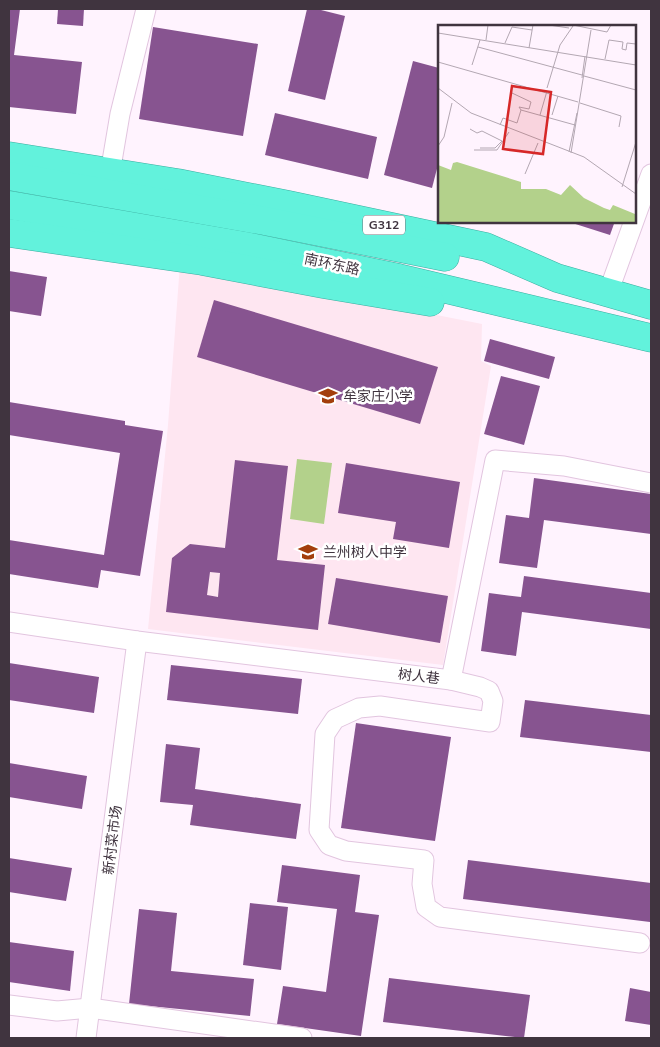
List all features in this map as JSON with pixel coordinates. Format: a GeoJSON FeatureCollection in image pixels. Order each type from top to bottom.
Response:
{"type":"FeatureCollection","features":[{"type":"Feature","properties":{"kind":"highway","name":"南环东路"},"geometry":{"type":"LineString","coordinates":[[9,156],[178,183],[486,247],[557,278]]}},
{"type":"Feature","properties":{"kind":"highway","name":"南环东路"},"geometry":{"type":"LineString","coordinates":[[9,176],[266,221],[406,250],[557,278],[651,306]]}},
{"type":"Feature","properties":{"kind":"highway","name":"南环东路"},"geometry":{"type":"LineString","coordinates":[[9,205],[245,246],[399,278],[651,338]]}},
{"type":"Feature","properties":{"kind":"highway"},"geometry":{"type":"LineString","coordinates":[[9,233],[202,261],[421,301],[528,309]]}},
{"type":"Feature","properties":{"kind":"street"},"geometry":{"type":"LineString","coordinates":[[110,173],[120,114],[146,9]]}},
{"type":"Feature","properties":{"kind":"street"},"geometry":{"type":"LineString","coordinates":[[635,218],[651,174]]}},
{"type":"Feature","properties":{"kind":"street"},"geometry":{"type":"LineString","coordinates":[[608,293],[634,222]]}},
{"type":"Feature","properties":{"kind":"street","name":"树人巷"},"geometry":{"type":"LineString","coordinates":[[9,622],[137,641],[451,680],[495,460],[564,466],[651,483]]}},
{"type":"Feature","properties":{"kind":"street","name":"新村菜市场"},"geometry":{"type":"LineString","coordinates":[[86,1038],[137,641]]}},
{"type":"Feature","properties":{"kind":"street"},"geometry":{"type":"LineString","coordinates":[[451,680],[480,687],[489,692],[492,701],[490,722],[380,706],[359,708],[335,719],[325,734],[319,830],[329,845],[346,851],[424,860],[422,884],[426,907],[440,916],[640,943]]}},
{"type":"Feature","properties":{"kind":"street"},"geometry":{"type":"LineString","coordinates":[[9,1005],[57,1011],[90,1008],[302,1038]]}},
{"type":"Feature","properties":{"kind":"shaded area"},"geometry":{"type":"Polygon","coordinates":[[[180,264],[482,324],[481,361],[491,366],[443,665],[148,629],[168,425],[180,264]]]}},
{"type":"Feature","properties":{"kind":"green space"},"geometry":{"type":"Polygon","coordinates":[[[297,459],[332,463],[324,524],[290,519],[297,459]]]}},
{"type":"Feature","properties":{"kind":"building"},"geometry":{"type":"Polygon","coordinates":[[[9,9],[20,9],[14,55],[82,62],[76,114],[9,107],[9,9]]]}},
{"type":"Feature","properties":{"kind":"building"},"geometry":{"type":"Polygon","coordinates":[[[58,9],[84,9],[83,26],[57,24],[58,9]]]}},
{"type":"Feature","properties":{"kind":"building"},"geometry":{"type":"Polygon","coordinates":[[[307,9],[317,9],[345,16],[325,100],[288,91],[307,9]]]}},
{"type":"Feature","properties":{"kind":"building"},"geometry":{"type":"Polygon","coordinates":[[[153,27],[258,44],[243,136],[139,119],[153,27]]]}},
{"type":"Feature","properties":{"kind":"building"},"geometry":{"type":"Polygon","coordinates":[[[413,61],[438,68],[438,165],[432,188],[384,175],[413,61]]]}},
{"type":"Feature","properties":{"kind":"building"},"geometry":{"type":"Polygon","coordinates":[[[275,113],[377,137],[368,179],[265,155],[275,113]]]}},
{"type":"Feature","properties":{"kind":"building"},"geometry":{"type":"Polygon","coordinates":[[[569,222],[615,222],[610,235],[569,222]]]}},
{"type":"Feature","properties":{"kind":"building"},"geometry":{"type":"Polygon","coordinates":[[[9,271],[47,277],[41,316],[9,311],[9,271]]]}},
{"type":"Feature","properties":{"kind":"building"},"geometry":{"type":"Polygon","coordinates":[[[214,300],[438,367],[420,424],[197,357],[214,300]]]}},
{"type":"Feature","properties":{"kind":"building"},"geometry":{"type":"Polygon","coordinates":[[[490,339],[555,357],[549,379],[484,361],[490,339]]]}},
{"type":"Feature","properties":{"kind":"building"},"geometry":{"type":"Polygon","coordinates":[[[501,376],[540,386],[524,445],[484,434],[501,376]]]}},
{"type":"Feature","properties":{"kind":"building"},"geometry":{"type":"Polygon","coordinates":[[[9,402],[125,421],[125,425],[163,431],[140,576],[101,570],[98,588],[9,574],[9,540],[104,555],[120,453],[9,435],[9,402]]]}},
{"type":"Feature","properties":{"kind":"building"},"geometry":{"type":"Polygon","coordinates":[[[235,460],[288,466],[277,560],[325,565],[318,630],[166,612],[172,558],[190,544],[225,548],[235,460]],[[210,572],[207,595],[218,597],[220,573],[210,572]]]}},
{"type":"Feature","properties":{"kind":"building"},"geometry":{"type":"Polygon","coordinates":[[[346,463],[460,482],[449,548],[393,539],[396,522],[338,513],[346,463]]]}},
{"type":"Feature","properties":{"kind":"building"},"geometry":{"type":"Polygon","coordinates":[[[534,478],[651,494],[651,534],[544,520],[537,568],[499,563],[506,515],[529,518],[534,478]]]}},
{"type":"Feature","properties":{"kind":"building"},"geometry":{"type":"Polygon","coordinates":[[[524,576],[651,593],[651,629],[522,612],[516,656],[481,651],[489,593],[521,597],[524,576]]]}},
{"type":"Feature","properties":{"kind":"building"},"geometry":{"type":"Polygon","coordinates":[[[336,578],[448,596],[440,643],[328,624],[336,578]]]}},
{"type":"Feature","properties":{"kind":"building"},"geometry":{"type":"Polygon","coordinates":[[[9,663],[99,677],[94,713],[9,700],[9,663]]]}},
{"type":"Feature","properties":{"kind":"building"},"geometry":{"type":"Polygon","coordinates":[[[171,665],[302,679],[298,714],[167,700],[171,665]]]}},
{"type":"Feature","properties":{"kind":"building"},"geometry":{"type":"Polygon","coordinates":[[[525,700],[651,715],[651,752],[520,737],[525,700]]]}},
{"type":"Feature","properties":{"kind":"building"},"geometry":{"type":"Polygon","coordinates":[[[356,723],[451,737],[435,841],[341,828],[356,723]]]}},
{"type":"Feature","properties":{"kind":"building"},"geometry":{"type":"Polygon","coordinates":[[[166,744],[200,748],[195,789],[301,804],[296,839],[190,825],[193,805],[160,802],[166,744]]]}},
{"type":"Feature","properties":{"kind":"building"},"geometry":{"type":"Polygon","coordinates":[[[9,763],[87,776],[82,809],[9,797],[9,763]]]}},
{"type":"Feature","properties":{"kind":"building"},"geometry":{"type":"Polygon","coordinates":[[[9,858],[72,868],[66,901],[9,892],[9,858]]]}},
{"type":"Feature","properties":{"kind":"building"},"geometry":{"type":"Polygon","coordinates":[[[468,860],[651,883],[650,922],[463,899],[468,860]]]}},
{"type":"Feature","properties":{"kind":"building"},"geometry":{"type":"Polygon","coordinates":[[[282,865],[360,875],[355,912],[379,915],[361,1036],[277,1024],[283,986],[326,992],[337,909],[277,902],[282,865]]]}},
{"type":"Feature","properties":{"kind":"building"},"geometry":{"type":"Polygon","coordinates":[[[250,903],[288,907],[281,970],[243,965],[250,903]]]}},
{"type":"Feature","properties":{"kind":"building"},"geometry":{"type":"Polygon","coordinates":[[[139,909],[177,913],[171,971],[254,979],[250,1016],[129,1004],[139,909]]]}},
{"type":"Feature","properties":{"kind":"building"},"geometry":{"type":"Polygon","coordinates":[[[9,942],[74,951],[70,991],[9,982],[9,942]]]}},
{"type":"Feature","properties":{"kind":"building"},"geometry":{"type":"Polygon","coordinates":[[[389,978],[530,995],[524,1038],[383,1022],[389,978]]]}},
{"type":"Feature","properties":{"kind":"building"},"geometry":{"type":"Polygon","coordinates":[[[630,988],[651,992],[651,1025],[625,1021],[630,988]]]}},
{"type":"Feature","properties":{"kind":"place","name":"牟家庄小学"},"geometry":{"type":"Point","coordinates":[328,396]}},
{"type":"Feature","properties":{"kind":"place","name":"兰州树人中学"},"geometry":{"type":"Point","coordinates":[308,552]}}]}
